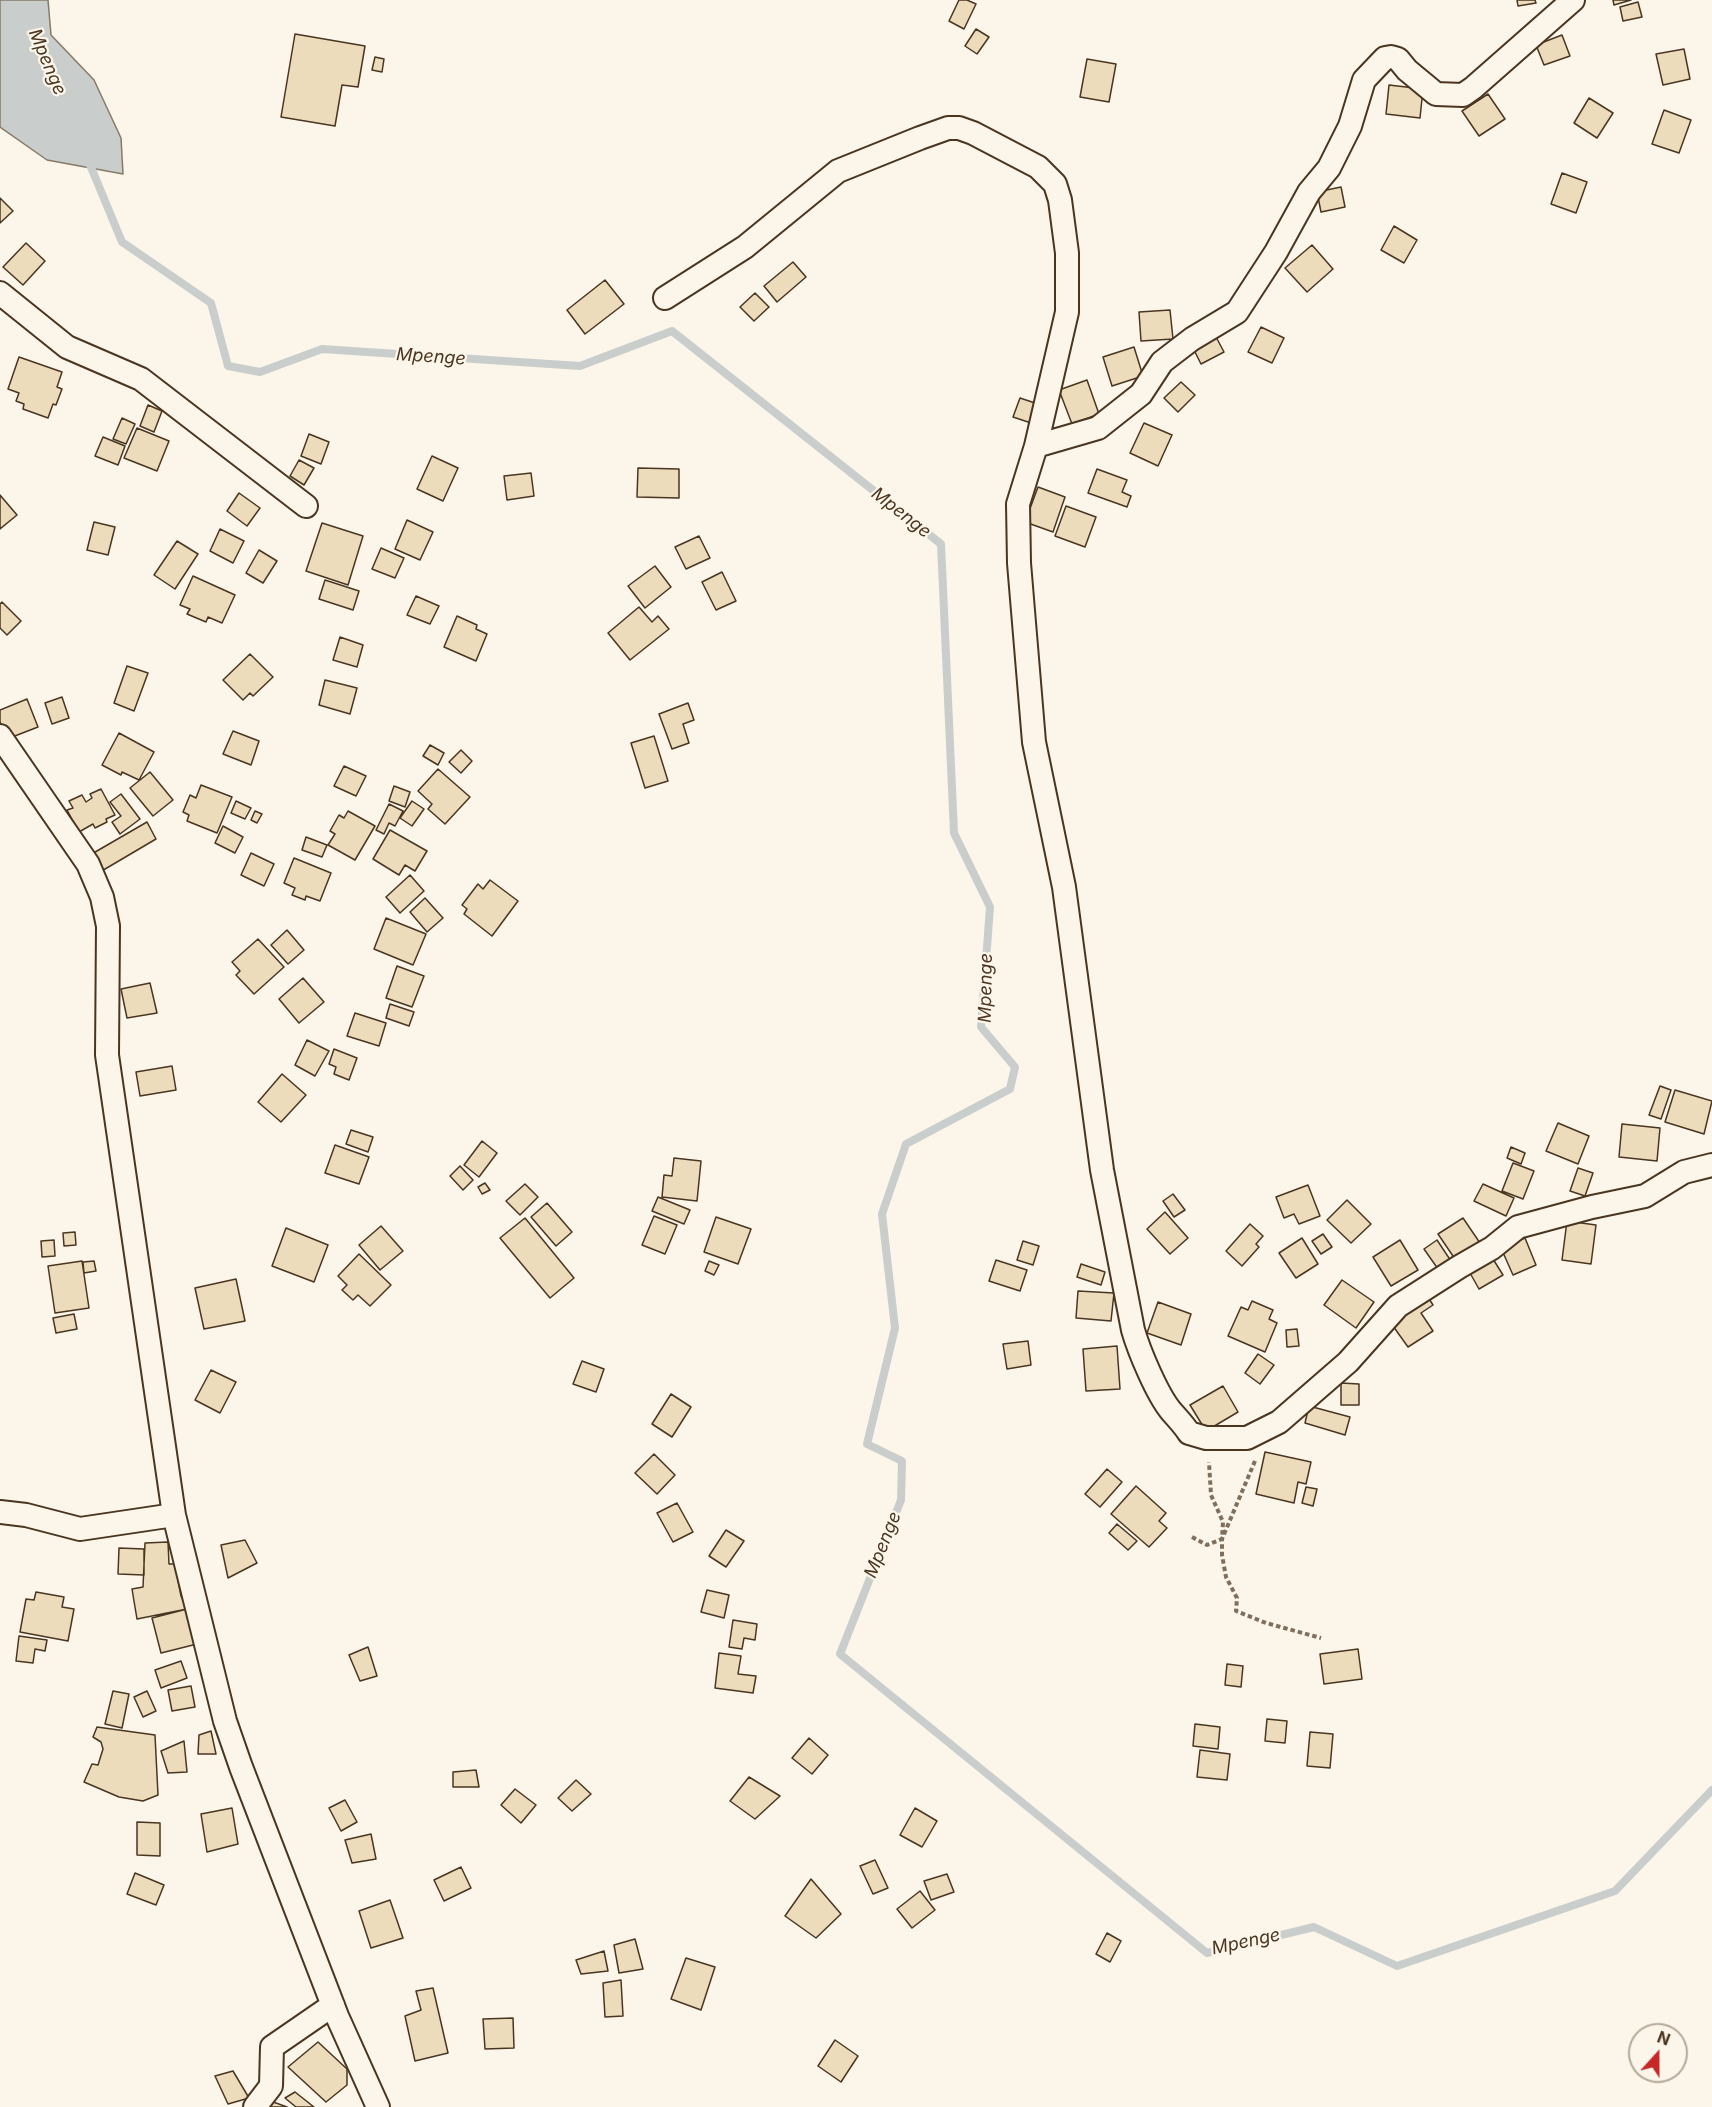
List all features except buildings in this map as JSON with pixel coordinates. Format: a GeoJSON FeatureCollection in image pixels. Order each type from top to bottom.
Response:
{"type":"FeatureCollection","features":[{"type":"Feature","properties":{"kind":"street"},"geometry":{"type":"LineString","coordinates":[[1036,446],[1098,428],[1141,394],[1162,362],[1192,339],[1238,312],[1276,252],[1309,192],[1329,168],[1350,126],[1364,80],[1385,58],[1398,59],[1407,70],[1436,94],[1463,94],[1473,88],[1573,0]]}},
{"type":"Feature","properties":{"kind":"street"},"geometry":{"type":"LineString","coordinates":[[665,298],[744,247],[838,171],[948,128],[959,128],[973,133],[1038,167],[1055,184],[1060,200],[1067,253],[1067,312],[1036,446],[1018,504],[1019,563],[1034,742],[1064,887],[1102,1170],[1133,1330],[1138,1347],[1170,1410],[1181,1420],[1189,1433],[1206,1438],[1247,1438],[1279,1422],[1348,1362],[1398,1306],[1492,1248],[1518,1227],[1592,1207],[1645,1196],[1684,1172],[1712,1165]]}},
{"type":"Feature","properties":{"kind":"street"},"geometry":{"type":"LineString","coordinates":[[0,293],[67,347],[141,379],[306,506]]}},
{"type":"Feature","properties":{"kind":"street"},"geometry":{"type":"LineString","coordinates":[[0,735],[88,864],[102,897],[108,926],[107,1055],[174,1515],[225,1721],[333,2005],[378,2107]]}},
{"type":"Feature","properties":{"kind":"street"},"geometry":{"type":"LineString","coordinates":[[0,1512],[26,1515],[80,1529],[174,1515]]}},
{"type":"Feature","properties":{"kind":"street"},"geometry":{"type":"LineString","coordinates":[[255,2107],[271,2086],[272,2047],[333,2005]]}},
{"type":"Feature","properties":{"kind":"path"},"geometry":{"type":"LineString","coordinates":[[1229,1437],[1209,1453],[1208,1476],[1211,1495],[1223,1521],[1222,1555],[1226,1577],[1238,1598],[1236,1611],[1266,1623],[1321,1638]]}},
{"type":"Feature","properties":{"kind":"path"},"geometry":{"type":"LineString","coordinates":[[1192,1538],[1207,1545],[1222,1539],[1258,1453]]}},
{"type":"Feature","properties":{"kind":"water"},"geometry":{"type":"Polygon","coordinates":[[[0,0],[48,0],[51,35],[94,80],[121,138],[123,174],[47,160],[0,127],[0,0]]]}},
{"type":"Feature","properties":{"kind":"waterway","name":"Mpenge"},"geometry":{"type":"LineString","coordinates":[[88,160],[122,242],[211,303],[228,366],[260,372],[322,349],[580,366],[672,331],[941,544],[954,833],[990,907],[981,1027],[1015,1067],[1010,1089],[906,1144],[882,1214],[895,1328],[867,1444],[902,1461],[901,1500],[840,1654],[1207,1953],[1314,1927],[1397,1966],[1615,1891],[1712,1790]]}}]}
